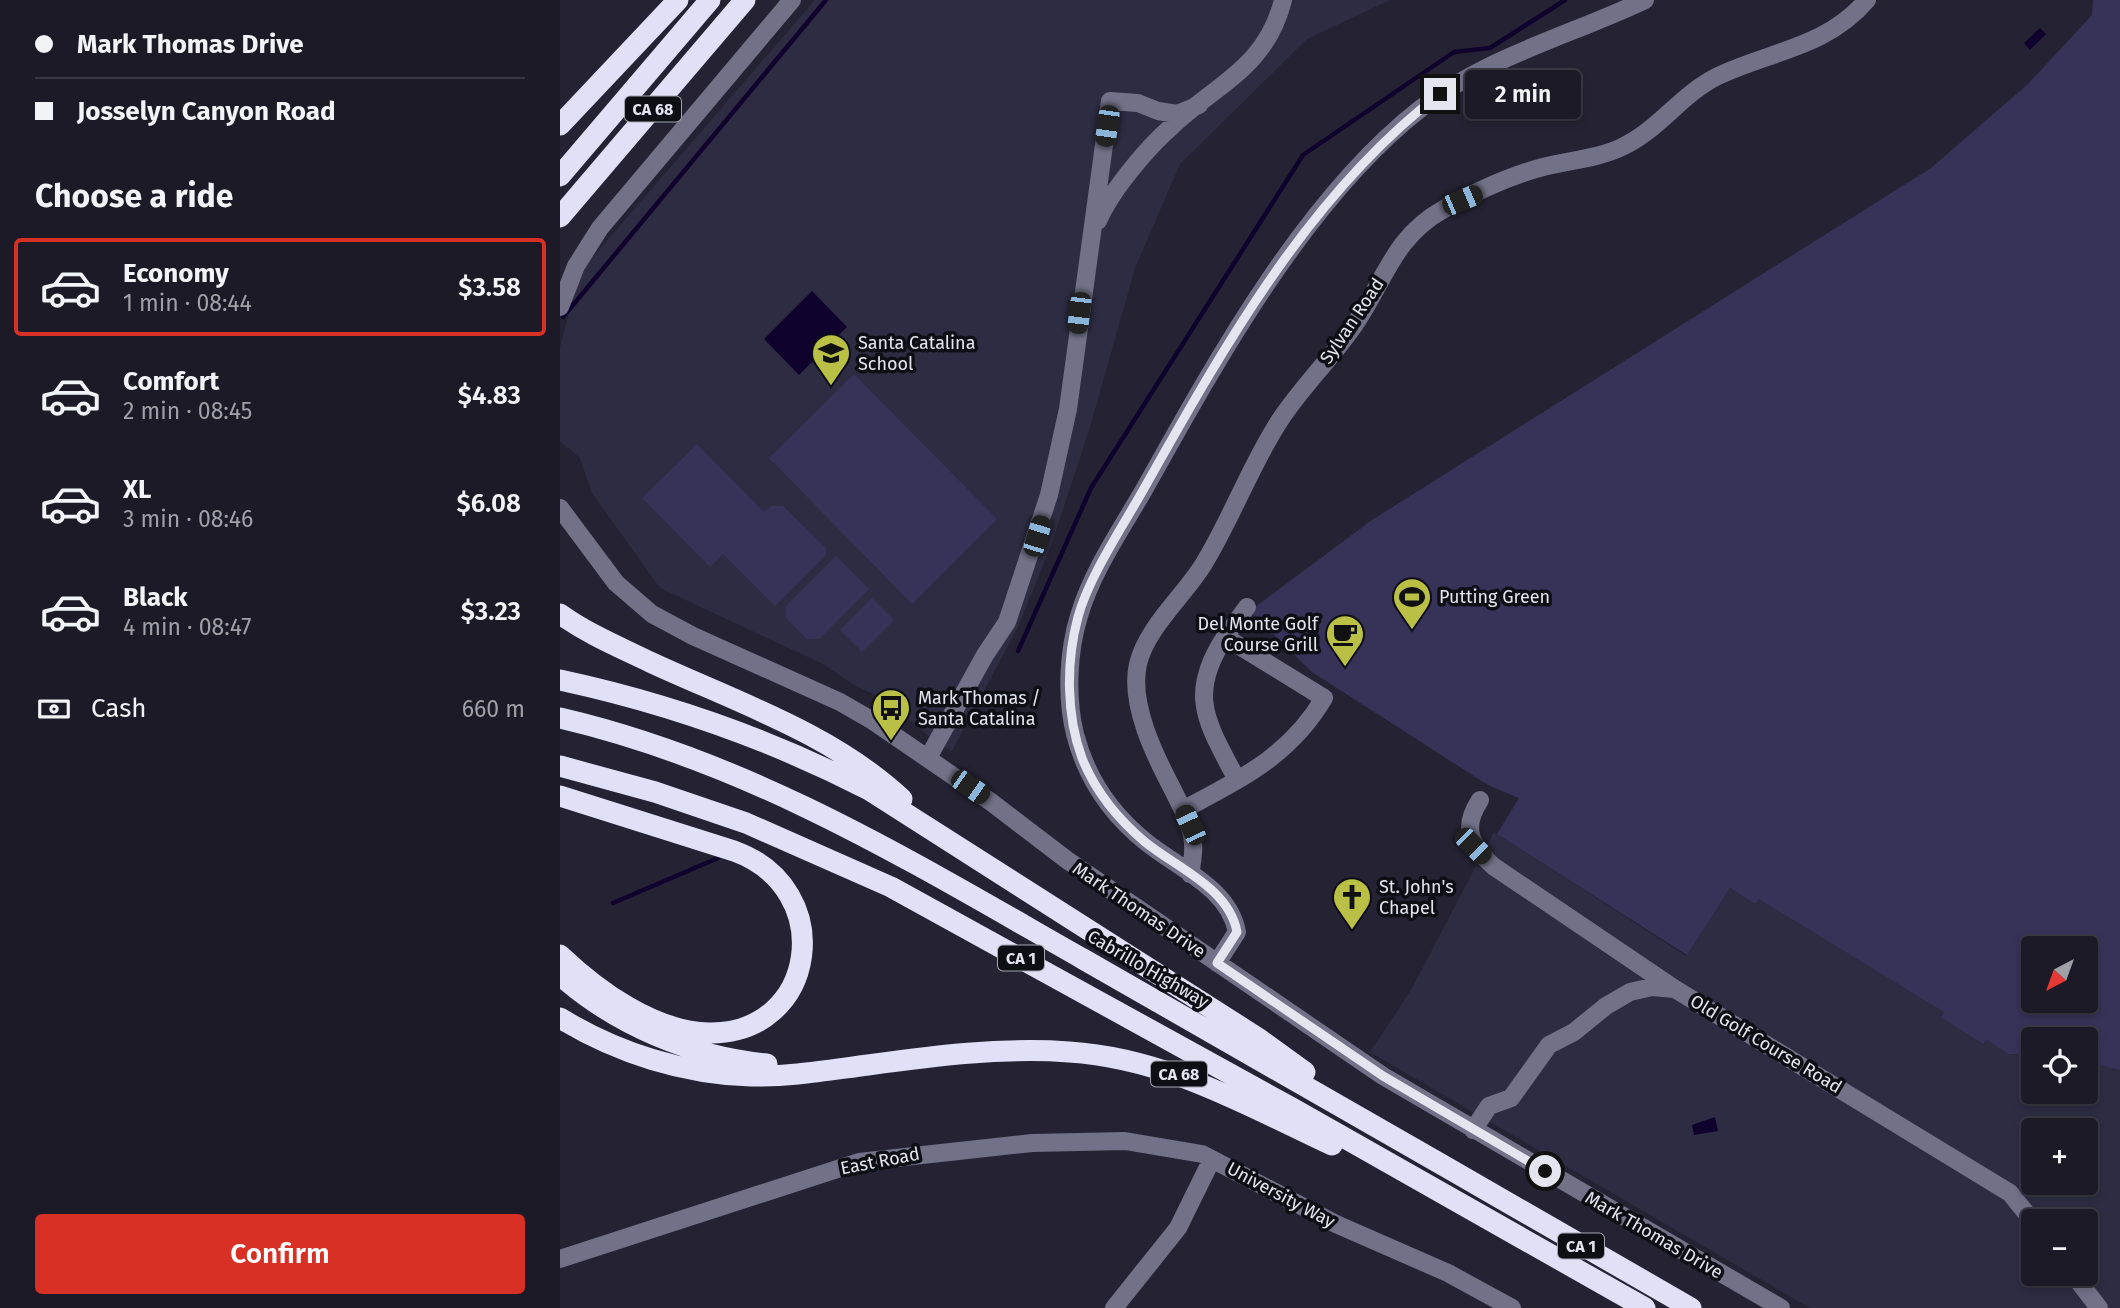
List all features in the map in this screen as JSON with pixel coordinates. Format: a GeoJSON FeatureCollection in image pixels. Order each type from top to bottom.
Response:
{"type":"FeatureCollection","features":[{"type":"Feature","properties":{"kind":"highway"},"geometry":{"type":"LineString","coordinates":[[560,127],[678,0]]}},
{"type":"Feature","properties":{"kind":"highway","name":"CA 68"},"geometry":{"type":"LineString","coordinates":[[560,176],[710,0]]}},
{"type":"Feature","properties":{"kind":"highway","name":"CA 68"},"geometry":{"type":"LineString","coordinates":[[560,217],[746,0]]}},
{"type":"Feature","properties":{"kind":"highway"},"geometry":{"type":"LineString","coordinates":[[560,614],[599,638],[830,748],[883,781],[937,831]]}},
{"type":"Feature","properties":{"kind":"highway"},"geometry":{"type":"LineString","coordinates":[[560,680],[671,709],[772,745],[869,790],[1258,1038],[1376,1127]]}},
{"type":"Feature","properties":{"kind":"highway","name":"Cabrillo Highway"},"geometry":{"type":"LineString","coordinates":[[560,718],[701,760],[827,815],[1221,1036],[1691,1308]]}},
{"type":"Feature","properties":{"kind":"highway","name":"CA 1"},"geometry":{"type":"LineString","coordinates":[[560,766],[726,815],[863,873],[1645,1308]]}},
{"type":"Feature","properties":{"kind":"highway"},"geometry":{"type":"LineString","coordinates":[[560,796],[734,852],[760,863],[778,878],[794,900],[800,917],[803,943],[795,978],[771,1011],[742,1027],[709,1033],[675,1027],[639,1011],[598,987],[560,955]]}},
{"type":"Feature","properties":{"kind":"highway","name":"CA 68"},"geometry":{"type":"LineString","coordinates":[[560,975],[590,999],[620,1017],[670,1041],[711,1055],[771,1065],[875,1064],[1043,1051],[1129,1059],[1209,1086],[1458,1202]]}},
{"type":"Feature","properties":{"kind":"highway"},"geometry":{"type":"LineString","coordinates":[[560,1018],[632,1053],[723,1074],[778,1076],[875,1064]]}},
{"type":"Feature","properties":{"kind":"street"},"geometry":{"type":"LineString","coordinates":[[560,307],[576,266],[600,228],[792,0]]}},
{"type":"Feature","properties":{"kind":"street"},"geometry":{"type":"LineString","coordinates":[[1093,234],[1110,199],[1163,135],[1239,72],[1263,46],[1277,23],[1283,0]]}},
{"type":"Feature","properties":{"kind":"street"},"geometry":{"type":"LineString","coordinates":[[1217,963],[1237,932],[1234,917],[1224,902],[1146,842],[1111,807],[1082,758],[1074,731],[1070,700],[1073,642],[1079,615],[1116,539],[1200,392],[1269,284],[1327,205],[1378,147],[1440,94],[1484,67],[1645,0]]}},
{"type":"Feature","properties":{"kind":"street","name":"Sylvan Road"},"geometry":{"type":"LineString","coordinates":[[1190,874],[1194,845],[1183,810],[1157,756],[1141,710],[1136,686],[1138,663],[1153,632],[1192,582],[1223,531],[1279,422],[1349,333],[1371,300],[1401,243],[1426,220],[1443,210],[1519,175],[1624,147],[1645,134],[1701,85],[1738,68],[1806,46],[1834,30],[1867,0]]}},
{"type":"Feature","properties":{"kind":"street"},"geometry":{"type":"LineString","coordinates":[[928,758],[1007,622],[1037,536],[1068,408],[1111,101],[1138,103],[1158,111],[1177,114],[1199,105]]}},
{"type":"Feature","properties":{"kind":"street"},"geometry":{"type":"LineString","coordinates":[[1158,111],[1163,135]]}},
{"type":"Feature","properties":{"kind":"street","name":"Mark Thomas Drive"},"geometry":{"type":"LineString","coordinates":[[560,508],[616,583],[652,614],[693,636],[840,702],[928,758],[1068,860],[1370,1068],[1781,1308]]}},
{"type":"Feature","properties":{"kind":"street"},"geometry":{"type":"LineString","coordinates":[[1237,780],[1207,719],[1202,697],[1207,668],[1247,607]]}},
{"type":"Feature","properties":{"kind":"street"},"geometry":{"type":"LineString","coordinates":[[1183,810],[1278,755],[1298,735],[1324,698],[1225,637]]}},
{"type":"Feature","properties":{"kind":"street"},"geometry":{"type":"LineString","coordinates":[[1480,800],[1469,820],[1468,833],[1473,846],[1493,866],[1675,989]]}},
{"type":"Feature","properties":{"kind":"street","name":"Old Golf Course Road"},"geometry":{"type":"LineString","coordinates":[[1473,1130],[1489,1107],[1511,1098],[1549,1045],[1574,1032],[1606,1006],[1630,992],[1652,987],[1675,989],[2010,1193],[2023,1209]]}},
{"type":"Feature","properties":{"kind":"street","name":"East Road"},"geometry":{"type":"LineString","coordinates":[[560,1259],[859,1162],[1032,1143],[1125,1142],[1190,1151],[1212,1158]]}},
{"type":"Feature","properties":{"kind":"street","name":"University Way"},"geometry":{"type":"LineString","coordinates":[[1114,1308],[1178,1228],[1212,1158],[1336,1224],[1448,1273],[1512,1308]]}},
{"type":"Feature","properties":{"kind":"street"},"geometry":{"type":"LineString","coordinates":[[2082,1286],[2099,1308]]}},
{"type":"Feature","properties":{"kind":"shaded area","name":"Santa Catalina School"},"geometry":{"type":"Polygon","coordinates":[[[815,0],[1390,0],[1307,39],[1180,164],[1135,268],[1090,427],[1052,543],[1018,627],[952,751],[937,743],[886,700],[854,685],[823,664],[660,588],[592,493],[580,458],[560,441],[560,347],[580,272],[815,0]]]}},
{"type":"Feature","properties":{"kind":"shaded area"},"geometry":{"type":"Polygon","coordinates":[[[2093,0],[2120,0],[2120,1070],[2098,1065],[2098,1027],[2021,1027],[2021,1054],[2008,1054],[1987,1040],[1983,1044],[1941,1017],[1944,1012],[1759,899],[1755,904],[1730,888],[1687,955],[1497,834],[1519,798],[1488,785],[1312,672],[1250,611],[1372,520],[1931,168],[2028,84],[2092,15],[2093,0]]]}},
{"type":"Feature","properties":{"kind":"shaded area"},"geometry":{"type":"Polygon","coordinates":[[[2040,28],[2046,34],[2030,50],[2024,43],[2040,28]]]}},
{"type":"Feature","properties":{"kind":"shaded area"},"geometry":{"type":"Polygon","coordinates":[[[812,291],[847,327],[799,375],[764,339],[812,291]]]}},
{"type":"Feature","properties":{"kind":"shaded area"},"geometry":{"type":"Polygon","coordinates":[[[854,374],[997,519],[912,604],[769,458],[854,374]]]}},
{"type":"Feature","properties":{"kind":"shaded area"},"geometry":{"type":"Polygon","coordinates":[[[697,444],[764,512],[771,506],[783,506],[826,548],[826,555],[775,606],[723,554],[710,567],[642,498],[697,444]]]}},
{"type":"Feature","properties":{"kind":"shaded area"},"geometry":{"type":"Polygon","coordinates":[[[836,556],[869,589],[819,639],[807,639],[786,618],[786,606],[836,556]]]}},
{"type":"Feature","properties":{"kind":"shaded area"},"geometry":{"type":"Polygon","coordinates":[[[872,598],[894,620],[862,652],[840,630],[872,598]]]}},
{"type":"Feature","properties":{"kind":"shaded area"},"geometry":{"type":"Polygon","coordinates":[[[1494,832],[1686,956],[1730,888],[1755,904],[1759,898],[1892,978],[1944,1012],[1941,1016],[1983,1044],[1986,1039],[2009,1054],[2021,1054],[2021,1104],[2098,1104],[2098,1065],[2120,1070],[2120,1308],[1810,1308],[1370,1052],[1411,990],[1494,832]]]}},
{"type":"Feature","properties":{"kind":"shaded area"},"geometry":{"type":"Polygon","coordinates":[[[1715,1117],[1718,1131],[1694,1135],[1692,1125],[1715,1117]]]}},
{"type":"Feature","properties":{"kind":"waterway"},"geometry":{"type":"LineString","coordinates":[[563,317],[826,0]]}},
{"type":"Feature","properties":{"kind":"waterway"},"geometry":{"type":"LineString","coordinates":[[1018,651],[1091,488],[1303,155],[1454,52],[1490,48],[1565,0]]}},
{"type":"Feature","properties":{"kind":"waterway"},"geometry":{"type":"LineString","coordinates":[[613,903],[718,858]]}},
{"type":"Feature","properties":{"kind":"place","name":"Santa Catalina School"},"geometry":{"type":"Point","coordinates":[831,387]}},
{"type":"Feature","properties":{"kind":"place","name":"Putting Green"},"geometry":{"type":"Point","coordinates":[1412,631]}},
{"type":"Feature","properties":{"kind":"place","name":"Del Monte Golf Course Grill"},"geometry":{"type":"Point","coordinates":[1345,668]}},
{"type":"Feature","properties":{"kind":"place","name":"Mark Thomas / Santa Catalina"},"geometry":{"type":"Point","coordinates":[891,742]}},
{"type":"Feature","properties":{"kind":"place","name":"St. John's Chapel"},"geometry":{"type":"Point","coordinates":[1352,931]}},
{"type":"Feature","properties":{"kind":"route"},"geometry":{"type":"LineString","coordinates":[[1440,94],[1378,147],[1327,205],[1291,252],[1219,361],[1116,539],[1079,615],[1073,642],[1070,700],[1074,731],[1082,758],[1095,785],[1111,807],[1146,842],[1224,902],[1234,917],[1237,932],[1217,963],[1383,1076],[1545,1171]]}}]}
